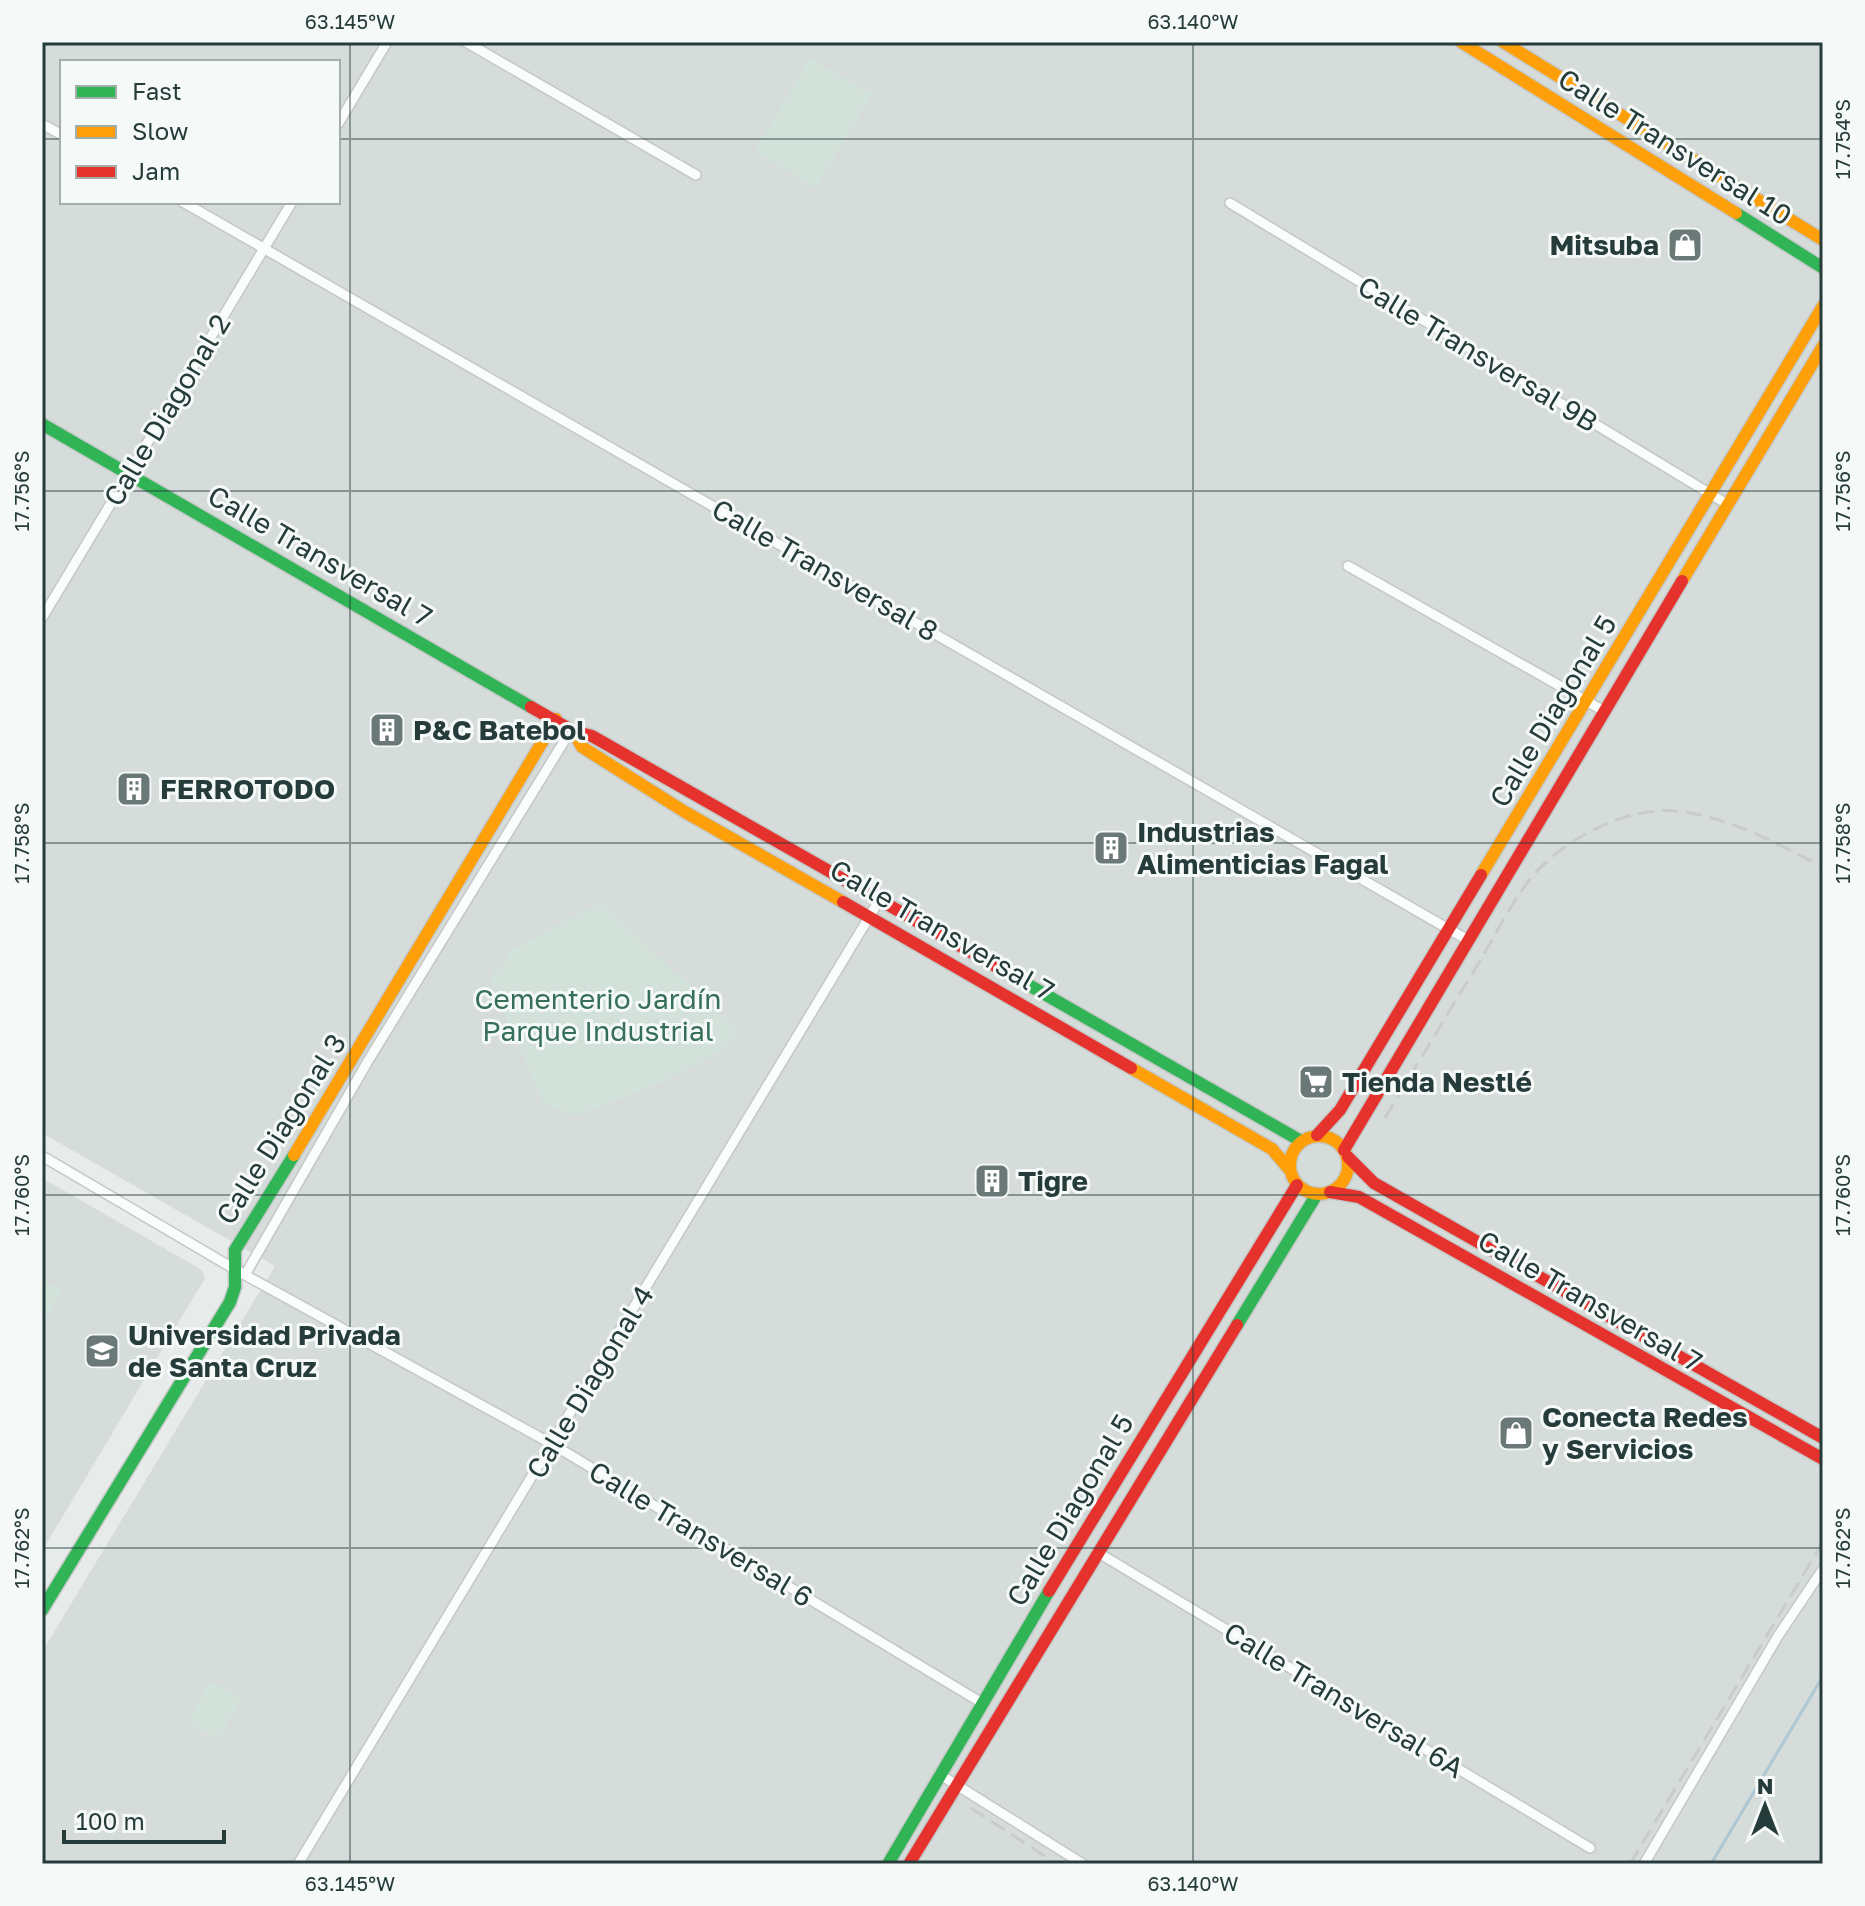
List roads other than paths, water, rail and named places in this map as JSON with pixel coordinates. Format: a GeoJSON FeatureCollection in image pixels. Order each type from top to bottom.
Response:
{"type":"FeatureCollection","features":[{"type":"Feature","properties":{"kind":"street"},"geometry":{"type":"LineString","coordinates":[[340,121],[387,42]]}},
{"type":"Feature","properties":{"kind":"street"},"geometry":{"type":"LineString","coordinates":[[466,42],[696,175]]}},
{"type":"Feature","properties":{"kind":"street","name":"Calle Transversal 10"},"geometry":{"type":"LineString","coordinates":[[1461,42],[1823,268]]}},
{"type":"Feature","properties":{"kind":"street"},"geometry":{"type":"LineString","coordinates":[[1502,68],[1508,45]]}},
{"type":"Feature","properties":{"kind":"street","name":"Calle Transversal 10"},"geometry":{"type":"LineString","coordinates":[[1508,45],[1823,240]]}},
{"type":"Feature","properties":{"kind":"street"},"geometry":{"type":"LineString","coordinates":[[42,124],[60,134]]}},
{"type":"Feature","properties":{"kind":"street"},"geometry":{"type":"LineString","coordinates":[[1658,164],[1670,145]]}},
{"type":"Feature","properties":{"kind":"street","name":"Calle Transversal 9B"},"geometry":{"type":"LineString","coordinates":[[1230,203],[1727,504]]}},
{"type":"Feature","properties":{"kind":"street","name":"Calle Transversal 8"},"geometry":{"type":"LineString","coordinates":[[187,204],[1466,939]]}},
{"type":"Feature","properties":{"kind":"street","name":"Calle Diagonal 2"},"geometry":{"type":"LineString","coordinates":[[42,618],[291,204]]}},
{"type":"Feature","properties":{"kind":"street","name":"Calle Diagonal 5"},"geometry":{"type":"LineString","coordinates":[[1317,1135],[1340,1110],[1823,306]]}},
{"type":"Feature","properties":{"kind":"street","name":"Calle Diagonal 5"},"geometry":{"type":"LineString","coordinates":[[1346,1153],[1466,939],[1823,346]]}},
{"type":"Feature","properties":{"kind":"street","name":"Calle Transversal 7"},"geometry":{"type":"LineString","coordinates":[[42,424],[572,730],[592,736],[1301,1141]]}},
{"type":"Feature","properties":{"kind":"street"},"geometry":{"type":"LineString","coordinates":[[1348,566],[1604,711]]}},
{"type":"Feature","properties":{"kind":"street","name":"Calle Diagonal 3"},"geometry":{"type":"LineString","coordinates":[[42,1610],[230,1302],[241,1272],[235,1250],[357,1054],[556,719]]}},
{"type":"Feature","properties":{"kind":"street"},"geometry":{"type":"LineString","coordinates":[[241,1272],[572,730]]}},
{"type":"Feature","properties":{"kind":"street","name":"Calle Transversal 7"},"geometry":{"type":"LineString","coordinates":[[572,730],[582,747],[685,812],[1272,1149],[1289,1169]]}},
{"type":"Feature","properties":{"kind":"street","name":"Calle Diagonal 4"},"geometry":{"type":"LineString","coordinates":[[298,1864],[880,899]]}},
{"type":"Feature","properties":{"kind":"street"},"geometry":{"type":"LineString","coordinates":[[1153,1079],[1163,1063]]}},
{"type":"Feature","properties":{"kind":"street"},"geometry":{"type":"LineString","coordinates":[[1317,1135],[1333,1139],[1346,1153],[1344,1181],[1330,1192],[1317,1194],[1297,1185],[1289,1169],[1291,1154],[1301,1141],[1317,1135]]}},
{"type":"Feature","properties":{"kind":"street","name":"Calle Transversal 7"},"geometry":{"type":"LineString","coordinates":[[1346,1153],[1374,1183],[1823,1438]]}},
{"type":"Feature","properties":{"kind":"street","name":"Calle Transversal 6"},"geometry":{"type":"LineString","coordinates":[[42,1156],[241,1272],[552,1444],[982,1703]]}},
{"type":"Feature","properties":{"kind":"street","name":"Calle Diagonal 5"},"geometry":{"type":"LineString","coordinates":[[888,1864],[1122,1469],[1297,1185]]}},
{"type":"Feature","properties":{"kind":"street","name":"Calle Transversal 7"},"geometry":{"type":"LineString","coordinates":[[1330,1192],[1359,1197],[1823,1459]]}},
{"type":"Feature","properties":{"kind":"street","name":"Calle Diagonal 5"},"geometry":{"type":"LineString","coordinates":[[909,1864],[1317,1194]]}},
{"type":"Feature","properties":{"kind":"street"},"geometry":{"type":"LineString","coordinates":[[1470,1260],[1480,1242]]}},
{"type":"Feature","properties":{"kind":"street"},"geometry":{"type":"LineString","coordinates":[[1643,1360],[1655,1341]]}},
{"type":"Feature","properties":{"kind":"street"},"geometry":{"type":"LineString","coordinates":[[1786,1439],[1794,1422]]}},
{"type":"Feature","properties":{"kind":"street"},"geometry":{"type":"LineString","coordinates":[[1122,1469],[1141,1482]]}},
{"type":"Feature","properties":{"kind":"street","name":"Calle Transversal 6A"},"geometry":{"type":"LineString","coordinates":[[1097,1552],[1590,1848]]}},
{"type":"Feature","properties":{"kind":"street"},"geometry":{"type":"LineString","coordinates":[[1644,1864],[1778,1636],[1823,1569]]}},
{"type":"Feature","properties":{"kind":"street"},"geometry":{"type":"LineString","coordinates":[[939,1774],[1083,1864]]}},
{"type":"Feature","properties":{"kind":"waterway"},"geometry":{"type":"LineString","coordinates":[[1711,1864],[1823,1676]]}},
{"type":"Feature","properties":{"kind":"railway"},"geometry":{"type":"LineString","coordinates":[[1385,1118],[1531,878],[1560,851],[1596,828],[1637,814],[1657,811],[1696,814],[1770,840],[1823,867]]}},
{"type":"Feature","properties":{"kind":"railway"},"geometry":{"type":"LineString","coordinates":[[1630,1864],[1823,1542]]}},
{"type":"Feature","properties":{"kind":"railway"},"geometry":{"type":"LineString","coordinates":[[971,1808],[1057,1864]]}},
{"type":"Feature","properties":{"kind":"place","name":"Mitsuba"},"geometry":{"type":"Point","coordinates":[1685,245]}},
{"type":"Feature","properties":{"kind":"place","name":"P&C Batebol"},"geometry":{"type":"Point","coordinates":[387,730]}},
{"type":"Feature","properties":{"kind":"place","name":"FERROTODO"},"geometry":{"type":"Point","coordinates":[134,789]}},
{"type":"Feature","properties":{"kind":"place","name":"Industrias Alimenticias Fagal"},"geometry":{"type":"Point","coordinates":[1111,848]}},
{"type":"Feature","properties":{"kind":"place","name":"Tienda Nestlé"},"geometry":{"type":"Point","coordinates":[1316,1082]}},
{"type":"Feature","properties":{"kind":"place","name":"Tigre"},"geometry":{"type":"Point","coordinates":[992,1181]}},
{"type":"Feature","properties":{"kind":"place","name":"Universidad Privada de Santa Cruz"},"geometry":{"type":"Point","coordinates":[102,1351]}},
{"type":"Feature","properties":{"kind":"place","name":"Conecta Redes y Servicios"},"geometry":{"type":"Point","coordinates":[1516,1433]}},
{"type":"Feature","properties":{"kind":"park label","name":"Cementerio Jardín Parque Industrial"},"geometry":{"type":"Point","coordinates":[598,1015]}}]}
